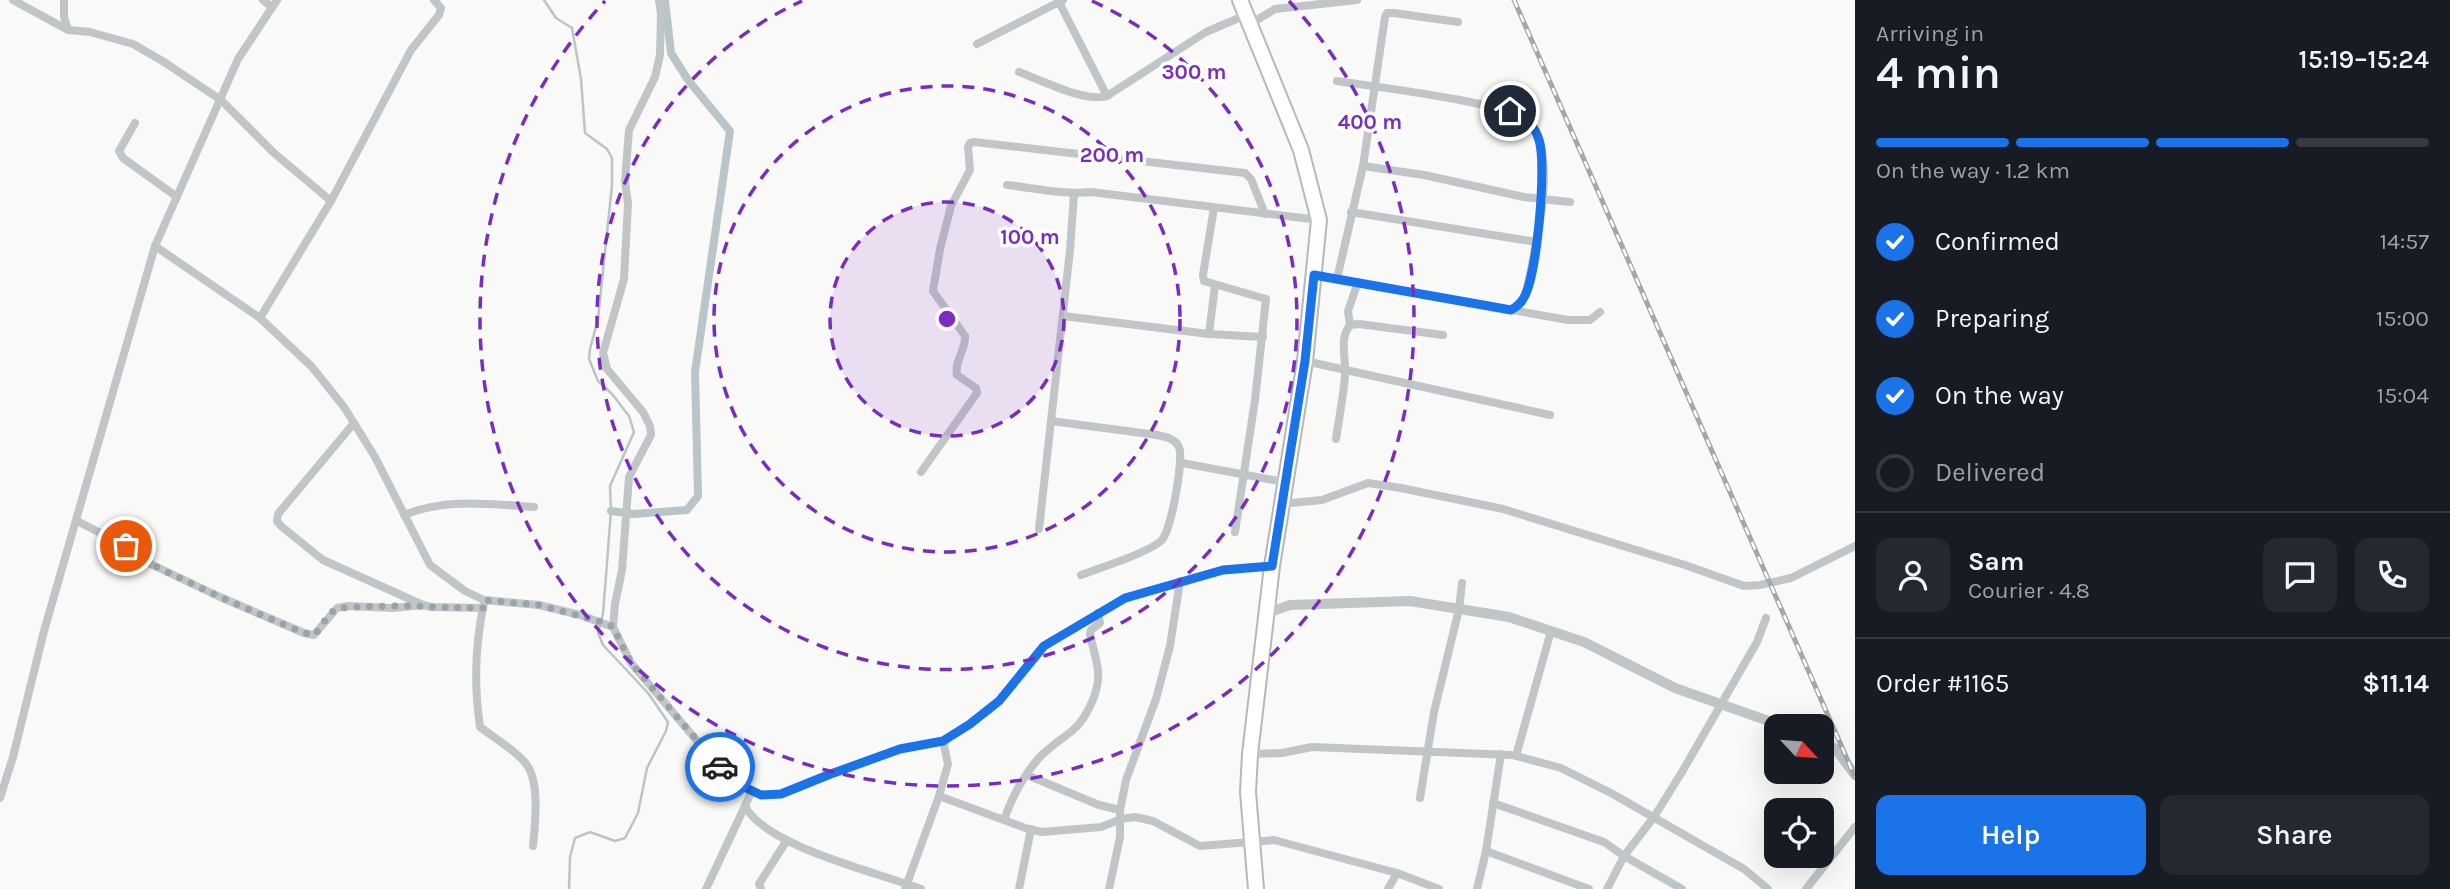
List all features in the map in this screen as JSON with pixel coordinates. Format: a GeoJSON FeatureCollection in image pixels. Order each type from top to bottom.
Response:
{"type":"FeatureCollection","features":[{"type":"Feature","properties":{"kind":"highway"},"geometry":{"type":"LineString","coordinates":[[1240,0],[1301,150],[1319,220],[1305,361],[1272,566],[1250,754],[1248,792],[1256,889]]}},
{"type":"Feature","properties":{"kind":"street"},"geometry":{"type":"LineString","coordinates":[[13,0],[68,30],[90,32],[133,44],[164,62],[221,100],[274,153],[331,201]]}},
{"type":"Feature","properties":{"kind":"street"},"geometry":{"type":"LineString","coordinates":[[64,0],[64,17],[68,30]]}},
{"type":"Feature","properties":{"kind":"street"},"geometry":{"type":"LineString","coordinates":[[0,798],[13,757],[44,631],[155,246],[237,59],[274,3],[262,0]]}},
{"type":"Feature","properties":{"kind":"street"},"geometry":{"type":"LineString","coordinates":[[260,318],[331,201],[411,50],[439,15],[440,8],[434,0]]}},
{"type":"Feature","properties":{"kind":"street"},"geometry":{"type":"LineString","coordinates":[[609,625],[622,570],[629,477],[651,435],[643,412],[607,369],[603,354],[624,279],[628,204],[625,181],[629,130],[655,77],[660,55],[659,0]]}},
{"type":"Feature","properties":{"kind":"street"},"geometry":{"type":"LineString","coordinates":[[1019,72],[1087,97],[1100,99],[1206,32],[1275,9],[1357,0]]}},
{"type":"Feature","properties":{"kind":"street"},"geometry":{"type":"LineString","coordinates":[[977,44],[1057,2],[1107,96]]}},
{"type":"Feature","properties":{"kind":"street"},"geometry":{"type":"LineString","coordinates":[[1337,279],[1363,166],[1387,13],[1458,22]]}},
{"type":"Feature","properties":{"kind":"street"},"geometry":{"type":"LineString","coordinates":[[1337,81],[1445,97],[1524,116],[1531,123],[1539,138],[1544,159],[1541,200],[1525,297],[1511,310]]}},
{"type":"Feature","properties":{"kind":"street"},"geometry":{"type":"LineString","coordinates":[[135,123],[119,151],[123,158],[177,197]]}},
{"type":"Feature","properties":{"kind":"street"},"geometry":{"type":"LineString","coordinates":[[921,472],[977,393],[972,384],[957,375],[957,363],[965,336],[933,291],[951,206],[970,170],[970,143],[1245,173],[1251,179],[1265,214]]}},
{"type":"Feature","properties":{"kind":"street"},"geometry":{"type":"LineString","coordinates":[[1363,166],[1424,175],[1541,200],[1570,202]]}},
{"type":"Feature","properties":{"kind":"street"},"geometry":{"type":"LineString","coordinates":[[1007,186],[1043,188],[1074,194],[1091,192],[1319,220]]}},
{"type":"Feature","properties":{"kind":"street"},"geometry":{"type":"LineString","coordinates":[[1039,529],[1074,194]]}},
{"type":"Feature","properties":{"kind":"street"},"geometry":{"type":"LineString","coordinates":[[1214,208],[1204,281],[1266,299],[1245,476],[1235,532]]}},
{"type":"Feature","properties":{"kind":"street"},"geometry":{"type":"LineString","coordinates":[[1352,212],[1536,242]]}},
{"type":"Feature","properties":{"kind":"street"},"geometry":{"type":"LineString","coordinates":[[155,246],[260,318],[312,367],[375,457],[430,565],[483,604]]}},
{"type":"Feature","properties":{"kind":"street"},"geometry":{"type":"LineString","coordinates":[[1314,275],[1568,320],[1590,320],[1600,312]]}},
{"type":"Feature","properties":{"kind":"street"},"geometry":{"type":"LineString","coordinates":[[1336,439],[1345,371],[1344,343],[1350,324],[1348,310],[1358,282]]}},
{"type":"Feature","properties":{"kind":"street"},"geometry":{"type":"LineString","coordinates":[[1209,334],[1215,285]]}},
{"type":"Feature","properties":{"kind":"street"},"geometry":{"type":"LineString","coordinates":[[1063,316],[1209,334],[1263,337]]}},
{"type":"Feature","properties":{"kind":"street"},"geometry":{"type":"LineString","coordinates":[[1350,324],[1443,335]]}},
{"type":"Feature","properties":{"kind":"street"},"geometry":{"type":"LineString","coordinates":[[1305,361],[1550,415]]}},
{"type":"Feature","properties":{"kind":"street"},"geometry":{"type":"LineString","coordinates":[[1051,421],[1170,438],[1180,449],[1182,463],[1169,524],[1163,539],[1081,575]]}},
{"type":"Feature","properties":{"kind":"street"},"geometry":{"type":"LineString","coordinates":[[354,424],[278,514],[277,520],[281,526],[323,560],[423,605],[539,605],[609,625],[631,663],[715,762],[740,785],[761,795],[781,794],[900,749],[943,741],[999,701],[1044,646],[1125,598],[1223,570],[1272,566]]}},
{"type":"Feature","properties":{"kind":"street"},"geometry":{"type":"LineString","coordinates":[[1182,463],[1284,482]]}},
{"type":"Feature","properties":{"kind":"street"},"geometry":{"type":"LineString","coordinates":[[1281,504],[1322,500],[1368,483],[1503,509],[1744,586],[1791,578],[1855,546]]}},
{"type":"Feature","properties":{"kind":"street"},"geometry":{"type":"LineString","coordinates":[[404,515],[427,506],[474,503],[534,508]]}},
{"type":"Feature","properties":{"kind":"street"},"geometry":{"type":"LineString","coordinates":[[77,521],[126,546],[140,559],[304,633],[314,635],[337,608],[423,605]]}},
{"type":"Feature","properties":{"kind":"street"},"geometry":{"type":"LineString","coordinates":[[1109,889],[1126,780],[1156,699],[1170,646],[1180,581]]}},
{"type":"Feature","properties":{"kind":"street"},"geometry":{"type":"LineString","coordinates":[[1420,798],[1434,712],[1459,609],[1462,583]]}},
{"type":"Feature","properties":{"kind":"street"},"geometry":{"type":"LineString","coordinates":[[1267,613],[1290,605],[1410,601],[1509,617],[1584,642],[1675,688],[1764,719]]}},
{"type":"Feature","properties":{"kind":"street"},"geometry":{"type":"LineString","coordinates":[[483,604],[478,629],[475,696],[480,727],[527,765],[532,779],[536,814],[533,846]]}},
{"type":"Feature","properties":{"kind":"street"},"geometry":{"type":"LineString","coordinates":[[1004,820],[1011,799],[1039,758],[1074,730],[1086,715],[1096,692],[1099,673],[1090,634],[1100,623],[1098,613]]}},
{"type":"Feature","properties":{"kind":"street"},"geometry":{"type":"LineString","coordinates":[[1607,889],[1624,856],[1654,817],[1721,704],[1757,642],[1766,618]]}},
{"type":"Feature","properties":{"kind":"street"},"geometry":{"type":"LineString","coordinates":[[1516,756],[1552,631]]}},
{"type":"Feature","properties":{"kind":"street"},"geometry":{"type":"LineString","coordinates":[[906,886],[948,764],[943,741]]}},
{"type":"Feature","properties":{"kind":"street"},"geometry":{"type":"LineString","coordinates":[[1250,754],[1282,753],[1312,747],[1516,756],[1561,768],[1611,793],[1744,869],[1768,889]]}},
{"type":"Feature","properties":{"kind":"street"},"geometry":{"type":"LineString","coordinates":[[1834,748],[1855,775]]}},
{"type":"Feature","properties":{"kind":"street"},"geometry":{"type":"LineString","coordinates":[[1477,889],[1486,851],[1501,754]]}},
{"type":"Feature","properties":{"kind":"street"},"geometry":{"type":"LineString","coordinates":[[1027,775],[1121,814],[1153,821],[1200,846],[1273,840],[1397,873],[1439,889]]}},
{"type":"Feature","properties":{"kind":"street"},"geometry":{"type":"LineString","coordinates":[[706,889],[752,791]]}},
{"type":"Feature","properties":{"kind":"street"},"geometry":{"type":"LineString","coordinates":[[939,796],[1042,832],[1101,827],[1121,814]]}},
{"type":"Feature","properties":{"kind":"street"},"geometry":{"type":"LineString","coordinates":[[1493,803],[1604,842],[1682,889]]}},
{"type":"Feature","properties":{"kind":"street"},"geometry":{"type":"LineString","coordinates":[[745,806],[757,822],[787,840],[920,889]]}},
{"type":"Feature","properties":{"kind":"street"},"geometry":{"type":"LineString","coordinates":[[1806,889],[1855,827]]}},
{"type":"Feature","properties":{"kind":"street"},"geometry":{"type":"LineString","coordinates":[[1019,889],[1031,830]]}},
{"type":"Feature","properties":{"kind":"street"},"geometry":{"type":"LineString","coordinates":[[761,889],[759,884],[787,840]]}},
{"type":"Feature","properties":{"kind":"street"},"geometry":{"type":"LineString","coordinates":[[1486,851],[1589,889]]}},
{"type":"Feature","properties":{"kind":"street"},"geometry":{"type":"LineString","coordinates":[[1388,889],[1397,873]]}},
{"type":"Feature","properties":{"kind":"waterway"},"geometry":{"type":"LineString","coordinates":[[544,0],[556,18],[572,28],[581,79],[585,133],[607,149],[612,158],[612,185],[598,319],[589,359],[598,381],[629,416],[634,432],[610,486],[611,511],[603,614],[598,633],[603,645],[648,693],[668,722],[647,768],[638,813],[625,838],[615,841],[590,832],[575,838],[570,857],[569,889]]}},
{"type":"Feature","properties":{"kind":"waterway"},"geometry":{"type":"LineString","coordinates":[[611,511],[633,514],[687,510],[698,496],[695,372],[730,131],[688,80],[671,53],[665,0]]}},
{"type":"Feature","properties":{"kind":"railway"},"geometry":{"type":"LineString","coordinates":[[1514,0],[1855,777]]}},
{"type":"Feature","properties":{"kind":"way so far"},"geometry":{"type":"LineString","coordinates":[[126,546],[140,559],[220,597],[314,635],[337,608],[423,605],[483,608],[484,600],[539,605],[606,623],[613,627],[631,663],[720,767]]}},
{"type":"Feature","properties":{"kind":"route"},"geometry":{"type":"LineString","coordinates":[[720,767],[740,785],[761,795],[781,794],[900,749],[943,741],[999,701],[1044,646],[1125,598],[1223,570],[1272,566],[1305,361],[1314,275],[1511,310],[1525,297],[1536,242],[1544,159],[1539,138],[1531,123],[1524,116],[1510,111]]}}]}
